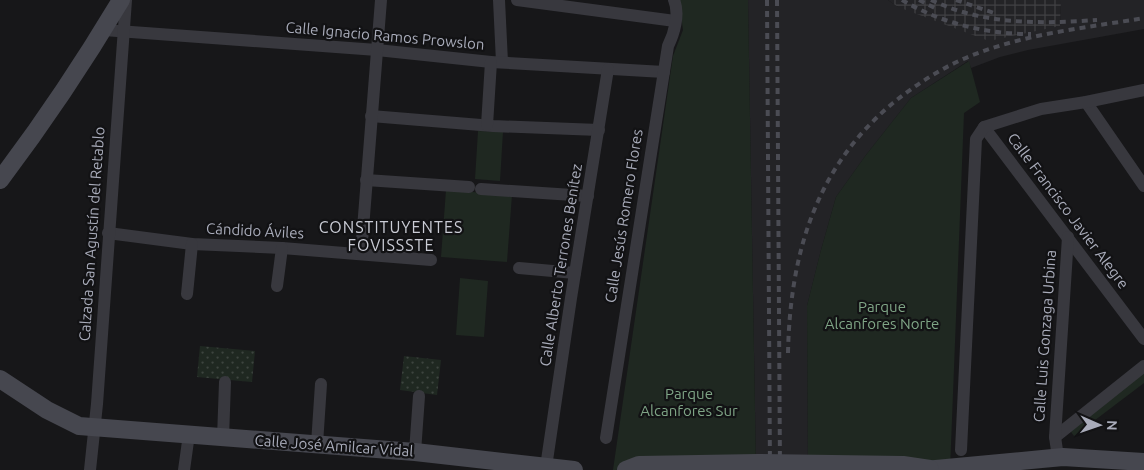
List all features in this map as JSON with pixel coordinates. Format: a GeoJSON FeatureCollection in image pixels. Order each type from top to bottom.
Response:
{"type":"FeatureCollection","features":[{"type":"Feature","properties":{"kind":"street"},"geometry":{"type":"LineString","coordinates":[[361,254],[381,0]]}},
{"type":"Feature","properties":{"kind":"street"},"geometry":{"type":"LineString","coordinates":[[490,125],[496,62],[501,49],[499,0]]}},
{"type":"Feature","properties":{"kind":"street"},"geometry":{"type":"LineString","coordinates":[[517,0],[675,21]]}},
{"type":"Feature","properties":{"kind":"street","name":"Calle Jesús Romero Flores"},"geometry":{"type":"LineString","coordinates":[[606,438],[668,46],[673,36],[676,4],[674,0]]}},
{"type":"Feature","properties":{"kind":"street"},"geometry":{"type":"LineString","coordinates":[[0,180],[35,133],[104,30],[120,2]]}},
{"type":"Feature","properties":{"kind":"street","name":"Calzada San Agustín del Retablo"},"geometry":{"type":"LineString","coordinates":[[90,470],[124,32],[120,2]]}},
{"type":"Feature","properties":{"kind":"street","name":"Calle Ignacio Ramos Prowslon"},"geometry":{"type":"LineString","coordinates":[[104,30],[378,50],[496,62],[664,72]]}},
{"type":"Feature","properties":{"kind":"street","name":"Calle Alberto Terrones Benítez"},"geometry":{"type":"LineString","coordinates":[[546,467],[608,69]]}},
{"type":"Feature","properties":{"kind":"street"},"geometry":{"type":"LineString","coordinates":[[961,450],[976,139],[984,127],[1041,109],[1144,90]]}},
{"type":"Feature","properties":{"kind":"street"},"geometry":{"type":"LineString","coordinates":[[1086,102],[1144,186]]}},
{"type":"Feature","properties":{"kind":"street"},"geometry":{"type":"LineString","coordinates":[[371,116],[473,124],[599,130]]}},
{"type":"Feature","properties":{"kind":"street","name":"Calle Francisco Javier Alegre"},"geometry":{"type":"LineString","coordinates":[[984,127],[1144,339]]}},
{"type":"Feature","properties":{"kind":"street"},"geometry":{"type":"LineString","coordinates":[[366,180],[588,196]]}},
{"type":"Feature","properties":{"kind":"street","name":"Cándido Áviles"},"geometry":{"type":"LineString","coordinates":[[108,233],[192,244],[282,248],[431,260]]}},
{"type":"Feature","properties":{"kind":"street","name":"Calle Luis Gonzaga Urbina"},"geometry":{"type":"LineString","coordinates":[[1058,457],[1055,437],[1068,237]]}},
{"type":"Feature","properties":{"kind":"street"},"geometry":{"type":"LineString","coordinates":[[187,294],[192,244]]}},
{"type":"Feature","properties":{"kind":"street"},"geometry":{"type":"LineString","coordinates":[[277,286],[282,248]]}},
{"type":"Feature","properties":{"kind":"street"},"geometry":{"type":"LineString","coordinates":[[519,268],[575,273]]}},
{"type":"Feature","properties":{"kind":"street"},"geometry":{"type":"LineString","coordinates":[[1055,437],[1144,366]]}},
{"type":"Feature","properties":{"kind":"street","name":"Calle José Amilcar Vidal"},"geometry":{"type":"LineString","coordinates":[[0,372],[47,402],[94,426]]}},
{"type":"Feature","properties":{"kind":"street","name":"Calle José Amilcar Vidal"},"geometry":{"type":"LineString","coordinates":[[0,379],[47,410],[79,426],[415,452],[574,470]]}},
{"type":"Feature","properties":{"kind":"street"},"geometry":{"type":"LineString","coordinates":[[223,438],[225,382]]}},
{"type":"Feature","properties":{"kind":"street"},"geometry":{"type":"LineString","coordinates":[[317,444],[321,384]]}},
{"type":"Feature","properties":{"kind":"street"},"geometry":{"type":"LineString","coordinates":[[415,452],[419,396]]}},
{"type":"Feature","properties":{"kind":"street"},"geometry":{"type":"LineString","coordinates":[[184,470],[189,434]]}},
{"type":"Feature","properties":{"kind":"street"},"geometry":{"type":"LineString","coordinates":[[626,470],[639,465],[757,463],[903,465],[927,470],[1058,457],[1144,462]]}},
{"type":"Feature","properties":{"kind":"shaded area"},"geometry":{"type":"Polygon","coordinates":[[[748,0],[888,0],[898,7],[1060,26],[1061,0],[1144,0],[1144,29],[1028,50],[1000,57],[971,68],[968,61],[911,98],[866,155],[836,197],[807,306],[808,470],[756,470],[748,0]]]}},
{"type":"Feature","properties":{"kind":"shaded area"},"geometry":{"type":"Polygon","coordinates":[[[888,0],[1061,0],[1060,26],[989,41],[898,7],[888,0]]]}},
{"type":"Feature","properties":{"kind":"green space","name":"Parque Alcanfores Sur"},"geometry":{"type":"Polygon","coordinates":[[[679,0],[748,0],[756,470],[613,470],[673,56],[683,30],[679,0]]]}},
{"type":"Feature","properties":{"kind":"green space","name":"Parque Alcanfores Norte"},"geometry":{"type":"Polygon","coordinates":[[[969,61],[980,102],[964,113],[950,470],[808,470],[807,306],[836,197],[911,98],[969,61]]]}},
{"type":"Feature","properties":{"kind":"green space"},"geometry":{"type":"Polygon","coordinates":[[[478,131],[503,132],[500,181],[475,179],[478,131]]]}},
{"type":"Feature","properties":{"kind":"green space"},"geometry":{"type":"Polygon","coordinates":[[[446,190],[512,195],[507,262],[441,257],[446,190]]]}},
{"type":"Feature","properties":{"kind":"green space"},"geometry":{"type":"Polygon","coordinates":[[[460,278],[488,281],[484,337],[456,335],[460,278]]]}},
{"type":"Feature","properties":{"kind":"green space"},"geometry":{"type":"Polygon","coordinates":[[[200,346],[255,351],[252,382],[197,377],[200,346]]]}},
{"type":"Feature","properties":{"kind":"green space"},"geometry":{"type":"Polygon","coordinates":[[[404,356],[441,360],[437,395],[400,390],[404,356]]]}},
{"type":"Feature","properties":{"kind":"green space"},"geometry":{"type":"Polygon","coordinates":[[[1144,370],[1144,383],[1074,436],[1069,429],[1144,370]]]}},
{"type":"Feature","properties":{"kind":"railway"},"geometry":{"type":"LineString","coordinates":[[767,0],[770,470]]}},
{"type":"Feature","properties":{"kind":"railway"},"geometry":{"type":"LineString","coordinates":[[777,0],[780,470]]}},
{"type":"Feature","properties":{"kind":"railway"},"geometry":{"type":"LineString","coordinates":[[902,0],[932,15],[964,26],[997,32],[1031,34]]}},
{"type":"Feature","properties":{"kind":"railway"},"geometry":{"type":"LineString","coordinates":[[919,0],[937,9]]}},
{"type":"Feature","properties":{"kind":"railway"},"geometry":{"type":"LineString","coordinates":[[931,0],[971,14],[1012,21],[1097,20]]}},
{"type":"Feature","properties":{"kind":"railway"},"geometry":{"type":"LineString","coordinates":[[956,0],[997,14]]}},
{"type":"Feature","properties":{"kind":"railway"},"geometry":{"type":"LineString","coordinates":[[788,353],[794,282],[812,216],[826,185],[844,156],[866,128],[893,103],[913,88],[957,62],[981,52],[1000,45],[1041,35],[1144,18]]}},
{"type":"Feature","properties":{"kind":"district","name":"CONSTITUYENTES FOVISSSTE"},"geometry":{"type":"Point","coordinates":[391,236]}}]}
